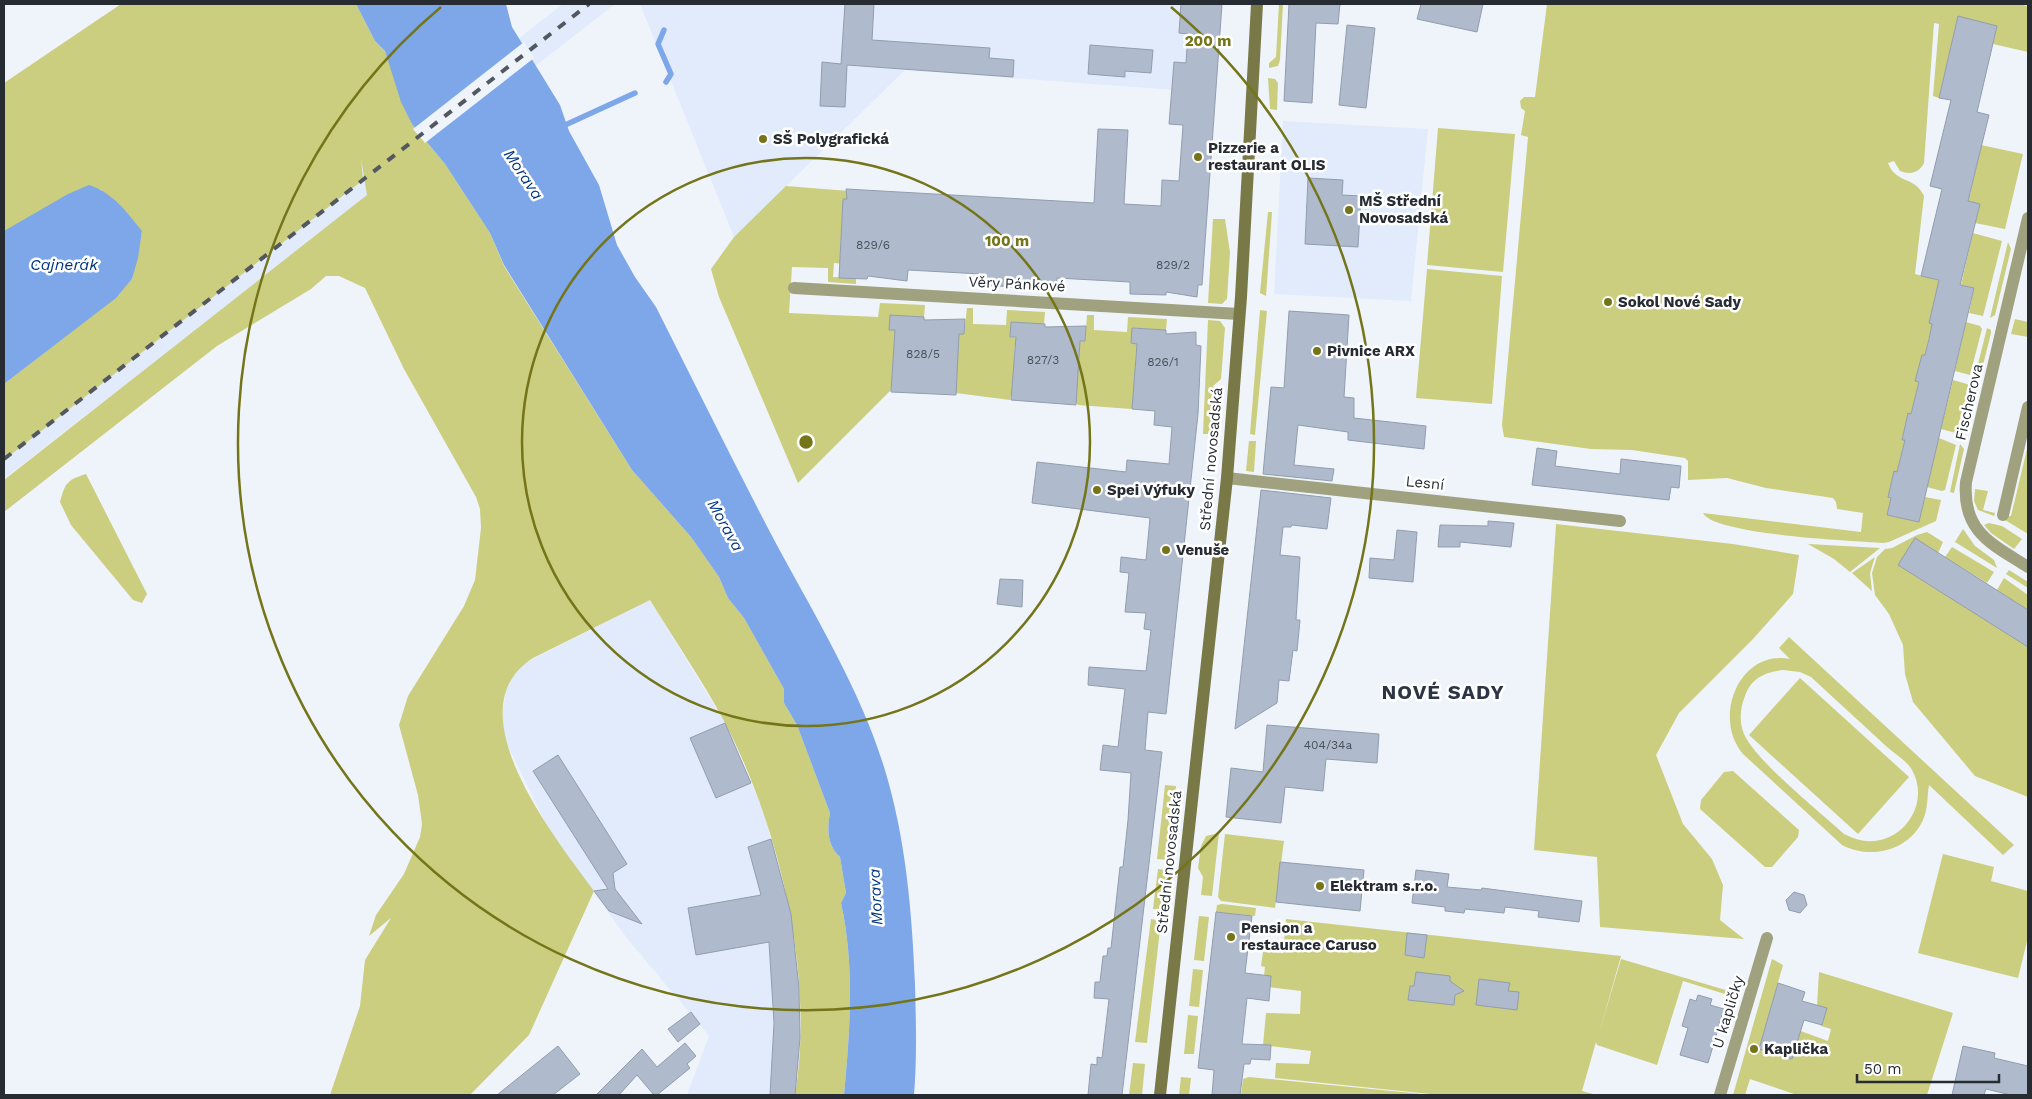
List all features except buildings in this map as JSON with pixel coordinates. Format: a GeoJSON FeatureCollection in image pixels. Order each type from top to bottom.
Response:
{"type":"FeatureCollection","features":[{"type":"Feature","properties":{"kind":"main road","name":"Střední novosadská"},"geometry":{"type":"LineString","coordinates":[[1160,1095],[1227,478],[1239,314],[1257,4]]}},
{"type":"Feature","properties":{"kind":"street","name":"Fischerova"},"geometry":{"type":"LineString","coordinates":[[2028,218],[1966,482],[1965,498],[1971,521],[1978,531],[1994,546],[2028,567]]}},
{"type":"Feature","properties":{"kind":"street","name":"Věry Pánkové"},"geometry":{"type":"LineString","coordinates":[[794,288],[1239,314]]}},
{"type":"Feature","properties":{"kind":"street"},"geometry":{"type":"LineString","coordinates":[[2003,515],[2028,407]]}},
{"type":"Feature","properties":{"kind":"street","name":"Lesní"},"geometry":{"type":"LineString","coordinates":[[1227,478],[1620,521]]}},
{"type":"Feature","properties":{"kind":"street","name":"U kapličky"},"geometry":{"type":"LineString","coordinates":[[1720,1095],[1767,938]]}},
{"type":"Feature","properties":{"kind":"shaded area"},"geometry":{"type":"Polygon","coordinates":[[[563,4],[615,4],[4,479],[4,439],[563,4]]]}},
{"type":"Feature","properties":{"kind":"shaded area","name":"SŠ Polygrafická"},"geometry":{"type":"Polygon","coordinates":[[[640,4],[1222,4],[1215,93],[905,70],[734,237],[640,4]]]}},
{"type":"Feature","properties":{"kind":"shaded area","name":"MŠ Střední Novosadská"},"geometry":{"type":"Polygon","coordinates":[[[1283,121],[1428,129],[1411,301],[1274,294],[1283,121]]]}},
{"type":"Feature","properties":{"kind":"shaded area"},"geometry":{"type":"Polygon","coordinates":[[[650,600],[725,723],[767,819],[783,925],[797,1088],[795,1095],[687,1095],[709,1036],[626,937],[549,830],[505,740],[502,714],[506,691],[512,676],[523,664],[650,600]]]}},
{"type":"Feature","properties":{"kind":"green space"},"geometry":{"type":"Polygon","coordinates":[[[121,4],[356,4],[375,41],[385,51],[412,124],[445,164],[490,233],[504,266],[632,470],[691,537],[719,577],[728,598],[744,618],[784,689],[784,703],[797,725],[830,813],[828,825],[830,842],[840,857],[846,893],[841,903],[848,951],[850,999],[844,1095],[795,1095],[800,1049],[800,1002],[796,953],[788,904],[777,856],[745,764],[725,723],[650,600],[533,658],[511,681],[503,709],[507,741],[519,775],[537,809],[557,840],[594,891],[529,1035],[470,1095],[330,1095],[360,1006],[365,960],[391,918],[369,936],[376,915],[404,874],[420,837],[422,824],[418,795],[399,725],[408,696],[464,606],[475,580],[481,528],[480,509],[476,497],[404,369],[365,288],[339,276],[326,276],[311,289],[217,346],[4,512],[4,480],[367,195],[361,158],[363,180],[4,460],[4,384],[116,297],[132,279],[142,232],[126,212],[100,189],[4,232],[4,83],[121,4]]]}},
{"type":"Feature","properties":{"kind":"green space"},"geometry":{"type":"Polygon","coordinates":[[[1279,4],[1283,4],[1280,60],[1278,66],[1269,68],[1269,63],[1276,57],[1279,4]]]}},
{"type":"Feature","properties":{"kind":"green space"},"geometry":{"type":"Polygon","coordinates":[[[1547,4],[2017,4],[2028,6],[2028,52],[1993,44],[1997,26],[1958,17],[1939,98],[1933,96],[1939,24],[1934,23],[1924,163],[1917,171],[1907,173],[1900,171],[1894,161],[1888,163],[1891,170],[1916,185],[1924,196],[1915,274],[1942,281],[1925,355],[1922,355],[1916,381],[1919,382],[1911,414],[1908,414],[1902,439],[1905,440],[1897,472],[1894,472],[1888,497],[1891,498],[1887,515],[1919,522],[1925,497],[1941,500],[1936,521],[1883,543],[1757,532],[1713,521],[1703,513],[1861,532],[1863,513],[1837,509],[1833,498],[1766,488],[1727,478],[1688,480],[1688,461],[1685,458],[1632,450],[1591,449],[1504,437],[1502,425],[1528,137],[1521,135],[1525,111],[1521,108],[1520,101],[1524,97],[1535,97],[1547,4]]]}},
{"type":"Feature","properties":{"kind":"green space"},"geometry":{"type":"Polygon","coordinates":[[[1268,78],[1275,79],[1278,83],[1277,110],[1270,109],[1268,78]]]}},
{"type":"Feature","properties":{"kind":"green space"},"geometry":{"type":"Polygon","coordinates":[[[1438,128],[1515,134],[1503,272],[1427,265],[1438,128]]]}},
{"type":"Feature","properties":{"kind":"green space"},"geometry":{"type":"Polygon","coordinates":[[[1981,145],[2023,154],[2005,229],[1975,223],[1965,201],[1970,195],[1981,145]]]}},
{"type":"Feature","properties":{"kind":"green space"},"geometry":{"type":"Polygon","coordinates":[[[786,186],[849,191],[848,199],[840,200],[843,200],[840,255],[845,264],[834,263],[833,277],[856,278],[856,284],[828,282],[828,268],[792,267],[789,313],[878,317],[880,303],[925,305],[924,317],[890,315],[890,330],[900,330],[894,338],[894,350],[899,351],[891,390],[798,483],[719,297],[711,269],[734,237],[786,186]]]}},
{"type":"Feature","properties":{"kind":"green space"},"geometry":{"type":"Polygon","coordinates":[[[1268,212],[1272,212],[1266,296],[1260,293],[1268,212]]]}},
{"type":"Feature","properties":{"kind":"green space"},"geometry":{"type":"Polygon","coordinates":[[[1213,219],[1225,219],[1230,252],[1227,299],[1222,304],[1208,303],[1213,219]]]}},
{"type":"Feature","properties":{"kind":"green space"},"geometry":{"type":"Polygon","coordinates":[[[1973,233],[2002,241],[1983,316],[1969,313],[1974,288],[1961,285],[1973,233]]]}},
{"type":"Feature","properties":{"kind":"green space"},"geometry":{"type":"Polygon","coordinates":[[[2008,242],[2011,249],[1995,315],[1990,318],[2008,242]]]}},
{"type":"Feature","properties":{"kind":"green space"},"geometry":{"type":"Polygon","coordinates":[[[1427,269],[1502,276],[1492,404],[1416,398],[1427,269]]]}},
{"type":"Feature","properties":{"kind":"green space"},"geometry":{"type":"Polygon","coordinates":[[[967,308],[973,308],[973,324],[1006,325],[1007,310],[1045,312],[1044,324],[1011,322],[1010,337],[1021,338],[1015,345],[1014,357],[1019,358],[1010,400],[956,393],[954,334],[964,334],[967,308]]]}},
{"type":"Feature","properties":{"kind":"green space"},"geometry":{"type":"Polygon","coordinates":[[[1260,310],[1267,311],[1255,435],[1250,434],[1260,310]]]}},
{"type":"Feature","properties":{"kind":"green space"},"geometry":{"type":"Polygon","coordinates":[[[1087,315],[1094,315],[1094,330],[1127,332],[1128,317],[1167,319],[1166,330],[1132,328],[1142,344],[1136,351],[1133,407],[1131,409],[1078,405],[1076,402],[1074,340],[1085,341],[1087,315]]]}},
{"type":"Feature","properties":{"kind":"green space"},"geometry":{"type":"Polygon","coordinates":[[[2015,319],[2028,322],[2028,337],[2011,334],[2015,319]]]}},
{"type":"Feature","properties":{"kind":"green space"},"geometry":{"type":"Polygon","coordinates":[[[1208,320],[1220,321],[1225,328],[1221,379],[1213,386],[1216,391],[1212,431],[1208,434],[1203,434],[1208,320]]]}},
{"type":"Feature","properties":{"kind":"green space"},"geometry":{"type":"Polygon","coordinates":[[[1966,322],[1980,326],[1982,329],[1970,375],[1955,371],[1966,322]]]}},
{"type":"Feature","properties":{"kind":"green space"},"geometry":{"type":"Polygon","coordinates":[[[1987,328],[1991,330],[1991,333],[1981,373],[1975,376],[1987,328]]]}},
{"type":"Feature","properties":{"kind":"green space"},"geometry":{"type":"Polygon","coordinates":[[[1953,380],[1969,386],[1956,433],[1941,429],[1953,380]]]}},
{"type":"Feature","properties":{"kind":"green space"},"geometry":{"type":"Polygon","coordinates":[[[1973,385],[1978,390],[1967,432],[1963,435],[1973,385]]]}},
{"type":"Feature","properties":{"kind":"green space"},"geometry":{"type":"Polygon","coordinates":[[[1939,438],[1956,445],[1945,490],[1942,491],[1927,487],[1939,438]]]}},
{"type":"Feature","properties":{"kind":"green space"},"geometry":{"type":"Polygon","coordinates":[[[1249,441],[1256,441],[1254,472],[1246,471],[1249,441]]]}},
{"type":"Feature","properties":{"kind":"green space"},"geometry":{"type":"Polygon","coordinates":[[[1960,444],[1964,449],[1954,493],[1950,492],[1960,444]]]}},
{"type":"Feature","properties":{"kind":"green space"},"geometry":{"type":"Polygon","coordinates":[[[2028,445],[2028,534],[2005,520],[2006,516],[2011,516],[2028,445]]]}},
{"type":"Feature","properties":{"kind":"green space"},"geometry":{"type":"Polygon","coordinates":[[[86,474],[147,594],[142,603],[133,600],[71,525],[60,502],[65,486],[71,480],[86,474]]]}},
{"type":"Feature","properties":{"kind":"green space"},"geometry":{"type":"Polygon","coordinates":[[[1975,489],[1988,491],[1983,510],[1995,513],[1994,516],[1978,510],[1974,501],[1975,489]]]}},
{"type":"Feature","properties":{"kind":"green space"},"geometry":{"type":"Polygon","coordinates":[[[1989,523],[2002,526],[2022,539],[2014,549],[1991,533],[1984,525],[1989,523]]]}},
{"type":"Feature","properties":{"kind":"green space"},"geometry":{"type":"Polygon","coordinates":[[[1556,524],[1733,544],[1799,555],[1793,594],[1753,639],[1679,713],[1656,755],[1683,824],[1712,859],[1723,885],[1720,920],[1744,939],[1600,927],[1597,857],[1534,850],[1556,524]]]}},
{"type":"Feature","properties":{"kind":"green space"},"geometry":{"type":"Polygon","coordinates":[[[1963,529],[1975,546],[1994,560],[1997,568],[1955,542],[1963,529]]]}},
{"type":"Feature","properties":{"kind":"green space"},"geometry":{"type":"Polygon","coordinates":[[[1927,532],[1943,542],[1938,553],[1898,565],[2028,647],[2028,797],[1975,776],[1913,702],[1905,674],[1903,645],[1889,614],[1875,595],[1872,573],[1877,557],[1885,549],[1892,548],[1927,532]]]}},
{"type":"Feature","properties":{"kind":"green space"},"geometry":{"type":"Polygon","coordinates":[[[1808,544],[1880,548],[1850,572],[1834,559],[1808,544]]]}},
{"type":"Feature","properties":{"kind":"green space"},"geometry":{"type":"Polygon","coordinates":[[[1952,547],[1994,572],[1987,583],[1945,557],[1952,547]]]}},
{"type":"Feature","properties":{"kind":"green space"},"geometry":{"type":"Polygon","coordinates":[[[1875,557],[1870,573],[1872,591],[1852,573],[1875,557]]]}},
{"type":"Feature","properties":{"kind":"green space"},"geometry":{"type":"Polygon","coordinates":[[[2009,570],[2028,582],[2028,588],[2006,574],[2009,570]]]}},
{"type":"Feature","properties":{"kind":"green space"},"geometry":{"type":"Polygon","coordinates":[[[2004,578],[2028,595],[2028,610],[1997,590],[2004,578]]]}},
{"type":"Feature","properties":{"kind":"green space"},"geometry":{"type":"Polygon","coordinates":[[[1789,637],[2014,845],[2003,855],[1929,785],[1925,816],[1917,831],[1908,839],[1888,850],[1876,852],[1853,850],[1842,845],[1743,754],[1734,739],[1730,723],[1731,705],[1736,689],[1745,675],[1757,665],[1772,659],[1790,659],[1779,648],[1789,637]],[[1783,670],[1770,672],[1755,680],[1751,685],[1741,710],[1741,725],[1750,745],[1774,771],[1844,834],[1863,841],[1876,841],[1895,834],[1908,821],[1916,805],[1918,788],[1912,770],[1811,677],[1800,672],[1783,670]]]}},
{"type":"Feature","properties":{"kind":"green space"},"geometry":{"type":"Polygon","coordinates":[[[1800,678],[1909,777],[1858,834],[1749,735],[1800,678]]]}},
{"type":"Feature","properties":{"kind":"green space"},"geometry":{"type":"Polygon","coordinates":[[[1733,771],[1799,830],[1798,837],[1772,867],[1765,867],[1700,809],[1701,800],[1724,772],[1733,771]]]}},
{"type":"Feature","properties":{"kind":"green space"},"geometry":{"type":"Polygon","coordinates":[[[1165,785],[1176,786],[1168,860],[1157,859],[1165,785]]]}},
{"type":"Feature","properties":{"kind":"green space"},"geometry":{"type":"Polygon","coordinates":[[[1219,833],[1212,896],[1201,895],[1203,877],[1198,868],[1201,846],[1206,836],[1219,833]]]}},
{"type":"Feature","properties":{"kind":"green space"},"geometry":{"type":"Polygon","coordinates":[[[1225,834],[1284,841],[1275,908],[1221,901],[1218,897],[1225,834]]]}},
{"type":"Feature","properties":{"kind":"green space"},"geometry":{"type":"Polygon","coordinates":[[[1943,854],[1994,867],[1991,881],[2028,891],[2028,937],[2018,978],[1918,953],[1943,854]]]}},
{"type":"Feature","properties":{"kind":"green space"},"geometry":{"type":"Polygon","coordinates":[[[1158,869],[1166,870],[1162,910],[1153,909],[1158,869]]]}},
{"type":"Feature","properties":{"kind":"green space"},"geometry":{"type":"Polygon","coordinates":[[[1217,905],[1256,908],[1255,916],[1216,912],[1217,905]]]}},
{"type":"Feature","properties":{"kind":"green space"},"geometry":{"type":"Polygon","coordinates":[[[1199,916],[1209,917],[1204,961],[1194,960],[1199,916]]]}},
{"type":"Feature","properties":{"kind":"green space"},"geometry":{"type":"Polygon","coordinates":[[[1151,919],[1161,921],[1147,1043],[1135,1042],[1151,919]]]}},
{"type":"Feature","properties":{"kind":"green space"},"geometry":{"type":"Polygon","coordinates":[[[1286,919],[1621,956],[1598,1037],[1621,959],[1729,991],[1728,995],[1683,981],[1657,1065],[1597,1045],[1596,1042],[1582,1091],[1597,1095],[1440,1095],[1275,1078],[1276,1063],[1309,1064],[1311,1051],[1263,1045],[1266,1013],[1300,1014],[1301,991],[1269,987],[1264,976],[1265,967],[1261,966],[1263,952],[1283,953],[1286,919]]]}},
{"type":"Feature","properties":{"kind":"green space"},"geometry":{"type":"Polygon","coordinates":[[[1772,959],[1783,965],[1764,1032],[1795,1029],[1828,1041],[1831,1029],[1821,1026],[1826,1010],[1817,1006],[1819,972],[1953,1013],[1927,1095],[1797,1095],[1750,1079],[1745,1095],[1733,1095],[1772,959]]]}},
{"type":"Feature","properties":{"kind":"green space"},"geometry":{"type":"Polygon","coordinates":[[[1193,969],[1203,970],[1199,1007],[1189,1006],[1193,969]]]}},
{"type":"Feature","properties":{"kind":"green space"},"geometry":{"type":"Polygon","coordinates":[[[1188,1015],[1198,1016],[1194,1054],[1184,1054],[1188,1015]]]}},
{"type":"Feature","properties":{"kind":"green space"},"geometry":{"type":"Polygon","coordinates":[[[1133,1063],[1145,1064],[1142,1095],[1129,1095],[1133,1063]]]}},
{"type":"Feature","properties":{"kind":"green space"},"geometry":{"type":"Polygon","coordinates":[[[1181,1077],[1191,1078],[1189,1095],[1179,1095],[1181,1077]]]}},
{"type":"Feature","properties":{"kind":"green space"},"geometry":{"type":"Polygon","coordinates":[[[1249,1077],[1432,1095],[1241,1095],[1243,1079],[1249,1077]]]}},
{"type":"Feature","properties":{"kind":"water","name":"Morava"},"geometry":{"type":"Polygon","coordinates":[[[356,4],[506,4],[512,27],[560,105],[569,131],[599,185],[617,245],[635,277],[656,307],[763,519],[837,656],[874,739],[892,794],[907,875],[914,958],[916,1013],[914,1095],[844,1095],[850,999],[848,951],[841,903],[846,893],[840,857],[830,842],[828,825],[830,813],[797,725],[784,703],[784,689],[744,618],[728,598],[719,577],[691,537],[632,470],[504,265],[490,233],[445,164],[412,124],[401,102],[385,51],[375,41],[356,4]]]}},
{"type":"Feature","properties":{"kind":"water","name":"Cajnerák"},"geometry":{"type":"Polygon","coordinates":[[[89,185],[112,198],[125,210],[142,231],[138,258],[132,279],[116,298],[4,384],[4,231],[68,194],[89,185]]]}},
{"type":"Feature","properties":{"kind":"pier"},"geometry":{"type":"Polygon","coordinates":[[[524,42],[534,58],[425,143],[413,129],[524,42]]]}},
{"type":"Feature","properties":{"kind":"waterway"},"geometry":{"type":"LineString","coordinates":[[664,30],[658,44],[671,74],[666,82]]}},
{"type":"Feature","properties":{"kind":"waterway"},"geometry":{"type":"LineString","coordinates":[[563,126],[635,93]]}},
{"type":"Feature","properties":{"kind":"railway"},"geometry":{"type":"LineString","coordinates":[[4,459],[589,4]]}},
{"type":"Feature","properties":{"kind":"place","name":"SŠ Polygrafická"},"geometry":{"type":"Point","coordinates":[763,139]}},
{"type":"Feature","properties":{"kind":"place","name":"Pizzerie a restaurant OLIS"},"geometry":{"type":"Point","coordinates":[1198,157]}},
{"type":"Feature","properties":{"kind":"place","name":"MŠ Střední Novosadská"},"geometry":{"type":"Point","coordinates":[1349,210]}},
{"type":"Feature","properties":{"kind":"place","name":"Sokol Nové Sady"},"geometry":{"type":"Point","coordinates":[1608,302]}},
{"type":"Feature","properties":{"kind":"place","name":"Pivnice ARX"},"geometry":{"type":"Point","coordinates":[1317,351]}},
{"type":"Feature","properties":{"kind":"place","name":"Spei Výfuky"},"geometry":{"type":"Point","coordinates":[1097,490]}},
{"type":"Feature","properties":{"kind":"place","name":"Venuše"},"geometry":{"type":"Point","coordinates":[1166,550]}},
{"type":"Feature","properties":{"kind":"place","name":"Elektram s.r.o."},"geometry":{"type":"Point","coordinates":[1320,886]}},
{"type":"Feature","properties":{"kind":"place","name":"Pension a restaurace Caruso"},"geometry":{"type":"Point","coordinates":[1231,937]}},
{"type":"Feature","properties":{"kind":"place","name":"Kaplička"},"geometry":{"type":"Point","coordinates":[1754,1049]}},
{"type":"Feature","properties":{"kind":"district","name":"NOVÉ SADY"},"geometry":{"type":"Point","coordinates":[1443,692]}}]}
